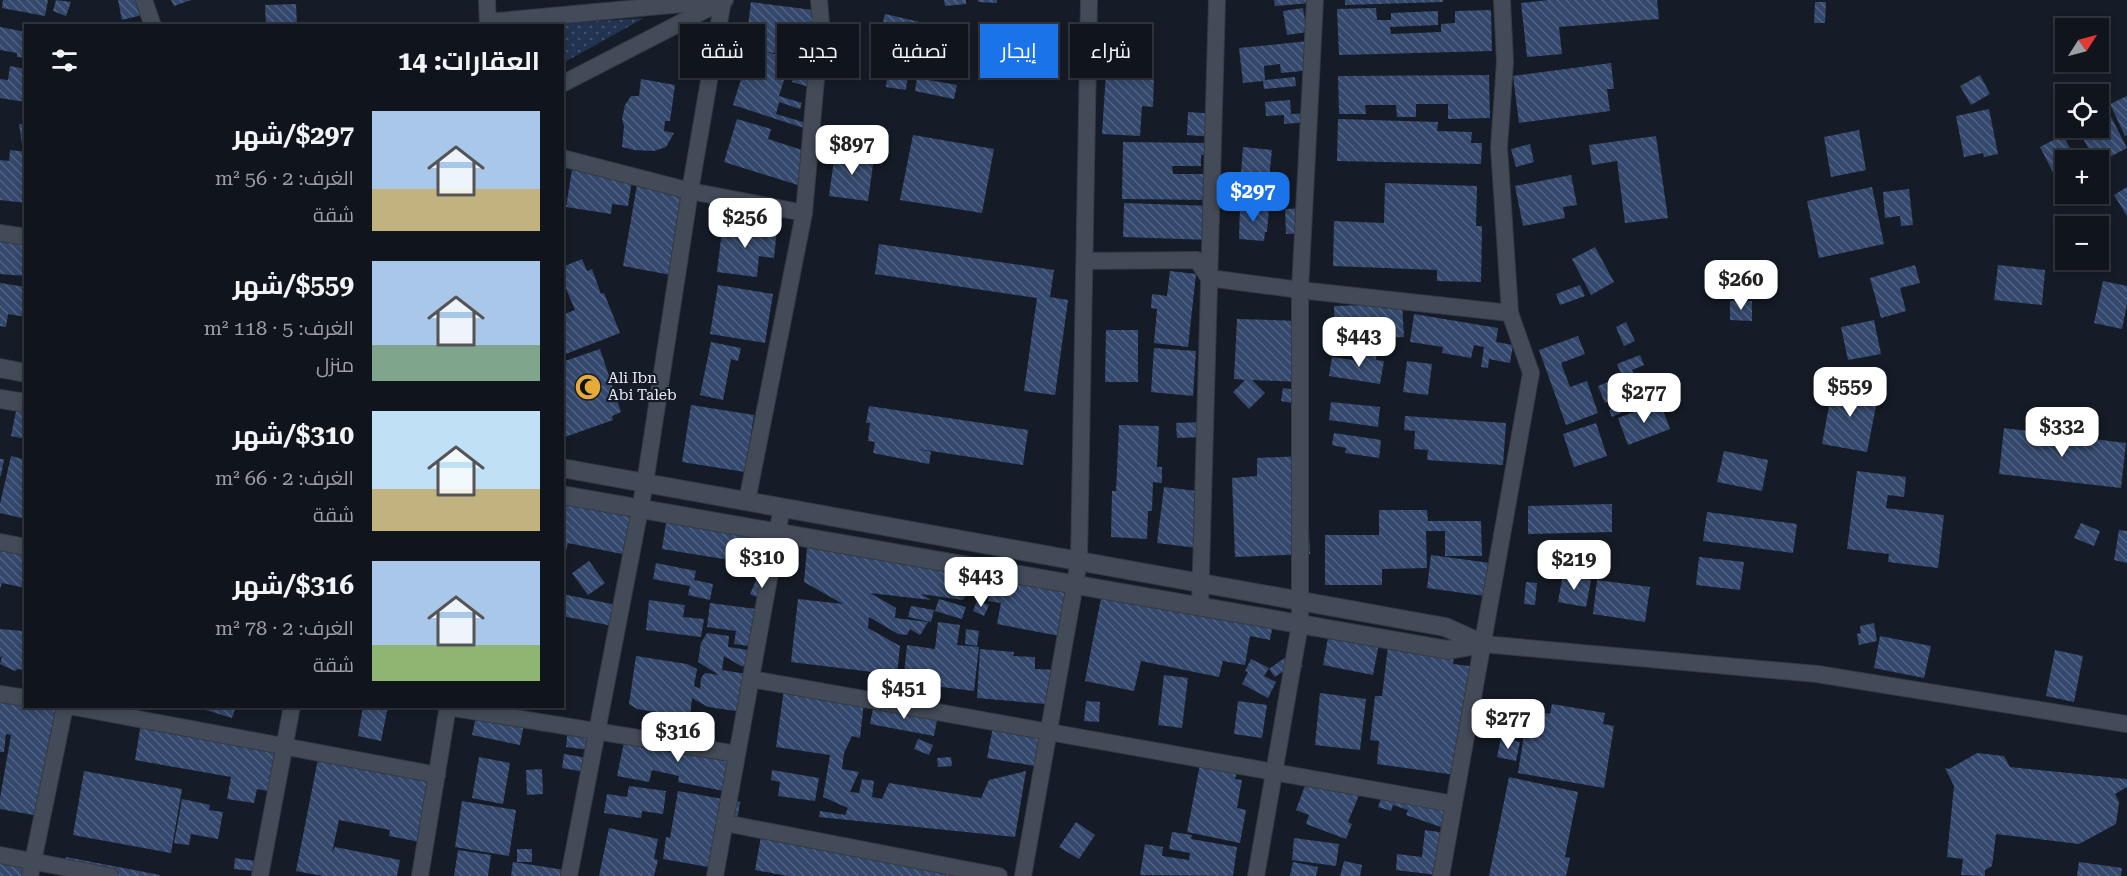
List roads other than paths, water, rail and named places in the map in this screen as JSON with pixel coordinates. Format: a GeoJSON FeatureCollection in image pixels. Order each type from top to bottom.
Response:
{"type":"FeatureCollection","features":[{"type":"Feature","properties":{"kind":"main road"},"geometry":{"type":"LineString","coordinates":[[0,368],[24,373]]}},
{"type":"Feature","properties":{"kind":"main road"},"geometry":{"type":"LineString","coordinates":[[0,399],[24,403]]}},
{"type":"Feature","properties":{"kind":"main road"},"geometry":{"type":"LineString","coordinates":[[564,468],[1445,627],[1483,644]]}},
{"type":"Feature","properties":{"kind":"main road"},"geometry":{"type":"LineString","coordinates":[[564,495],[1448,650],[1483,644]]}},
{"type":"Feature","properties":{"kind":"street"},"geometry":{"type":"LineString","coordinates":[[144,0],[152,24]]}},
{"type":"Feature","properties":{"kind":"street"},"geometry":{"type":"LineString","coordinates":[[487,0],[488,24],[570,7],[724,0]]}},
{"type":"Feature","properties":{"kind":"street"},"geometry":{"type":"LineString","coordinates":[[564,83],[724,0]]}},
{"type":"Feature","properties":{"kind":"street"},"geometry":{"type":"LineString","coordinates":[[569,876],[645,483],[690,190],[724,0]]}},
{"type":"Feature","properties":{"kind":"street"},"geometry":{"type":"LineString","coordinates":[[747,501],[804,213],[821,23],[819,0]]}},
{"type":"Feature","properties":{"kind":"street"},"geometry":{"type":"LineString","coordinates":[[1023,876],[1079,561],[1089,0]]}},
{"type":"Feature","properties":{"kind":"street"},"geometry":{"type":"LineString","coordinates":[[1200,606],[1217,0]]}},
{"type":"Feature","properties":{"kind":"street"},"geometry":{"type":"LineString","coordinates":[[1256,876],[1300,624],[1300,290],[1316,0]]}},
{"type":"Feature","properties":{"kind":"street"},"geometry":{"type":"LineString","coordinates":[[1441,876],[1531,373],[1510,314],[1499,147],[1505,62],[1502,0]]}},
{"type":"Feature","properties":{"kind":"street"},"geometry":{"type":"LineString","coordinates":[[564,158],[690,190],[804,213]]}},
{"type":"Feature","properties":{"kind":"street"},"geometry":{"type":"LineString","coordinates":[[0,233],[24,237]]}},
{"type":"Feature","properties":{"kind":"street"},"geometry":{"type":"LineString","coordinates":[[1085,261],[1197,260],[1209,278],[1510,314]]}},
{"type":"Feature","properties":{"kind":"street"},"geometry":{"type":"LineString","coordinates":[[715,876],[782,507]]}},
{"type":"Feature","properties":{"kind":"street"},"geometry":{"type":"LineString","coordinates":[[0,542],[24,547]]}},
{"type":"Feature","properties":{"kind":"street"},"geometry":{"type":"LineString","coordinates":[[1483,644],[1817,674],[2127,724]]}},
{"type":"Feature","properties":{"kind":"street"},"geometry":{"type":"LineString","coordinates":[[751,679],[1454,804]]}},
{"type":"Feature","properties":{"kind":"street"},"geometry":{"type":"LineString","coordinates":[[0,694],[24,698]]}},
{"type":"Feature","properties":{"kind":"street"},"geometry":{"type":"LineString","coordinates":[[31,869],[67,708]]}},
{"type":"Feature","properties":{"kind":"street"},"geometry":{"type":"LineString","coordinates":[[78,708],[437,775]]}},
{"type":"Feature","properties":{"kind":"street"},"geometry":{"type":"LineString","coordinates":[[260,876],[292,708]]}},
{"type":"Feature","properties":{"kind":"street"},"geometry":{"type":"LineString","coordinates":[[420,876],[448,708]]}},
{"type":"Feature","properties":{"kind":"street"},"geometry":{"type":"LineString","coordinates":[[454,708],[737,754]]}},
{"type":"Feature","properties":{"kind":"street"},"geometry":{"type":"LineString","coordinates":[[724,823],[999,876]]}},
{"type":"Feature","properties":{"kind":"street"},"geometry":{"type":"LineString","coordinates":[[0,855],[31,869],[110,876]]}},
{"type":"Feature","properties":{"kind":"place","name":"Ali Ibn Abi Taleb"},"geometry":{"type":"Point","coordinates":[588,387]}}]}
